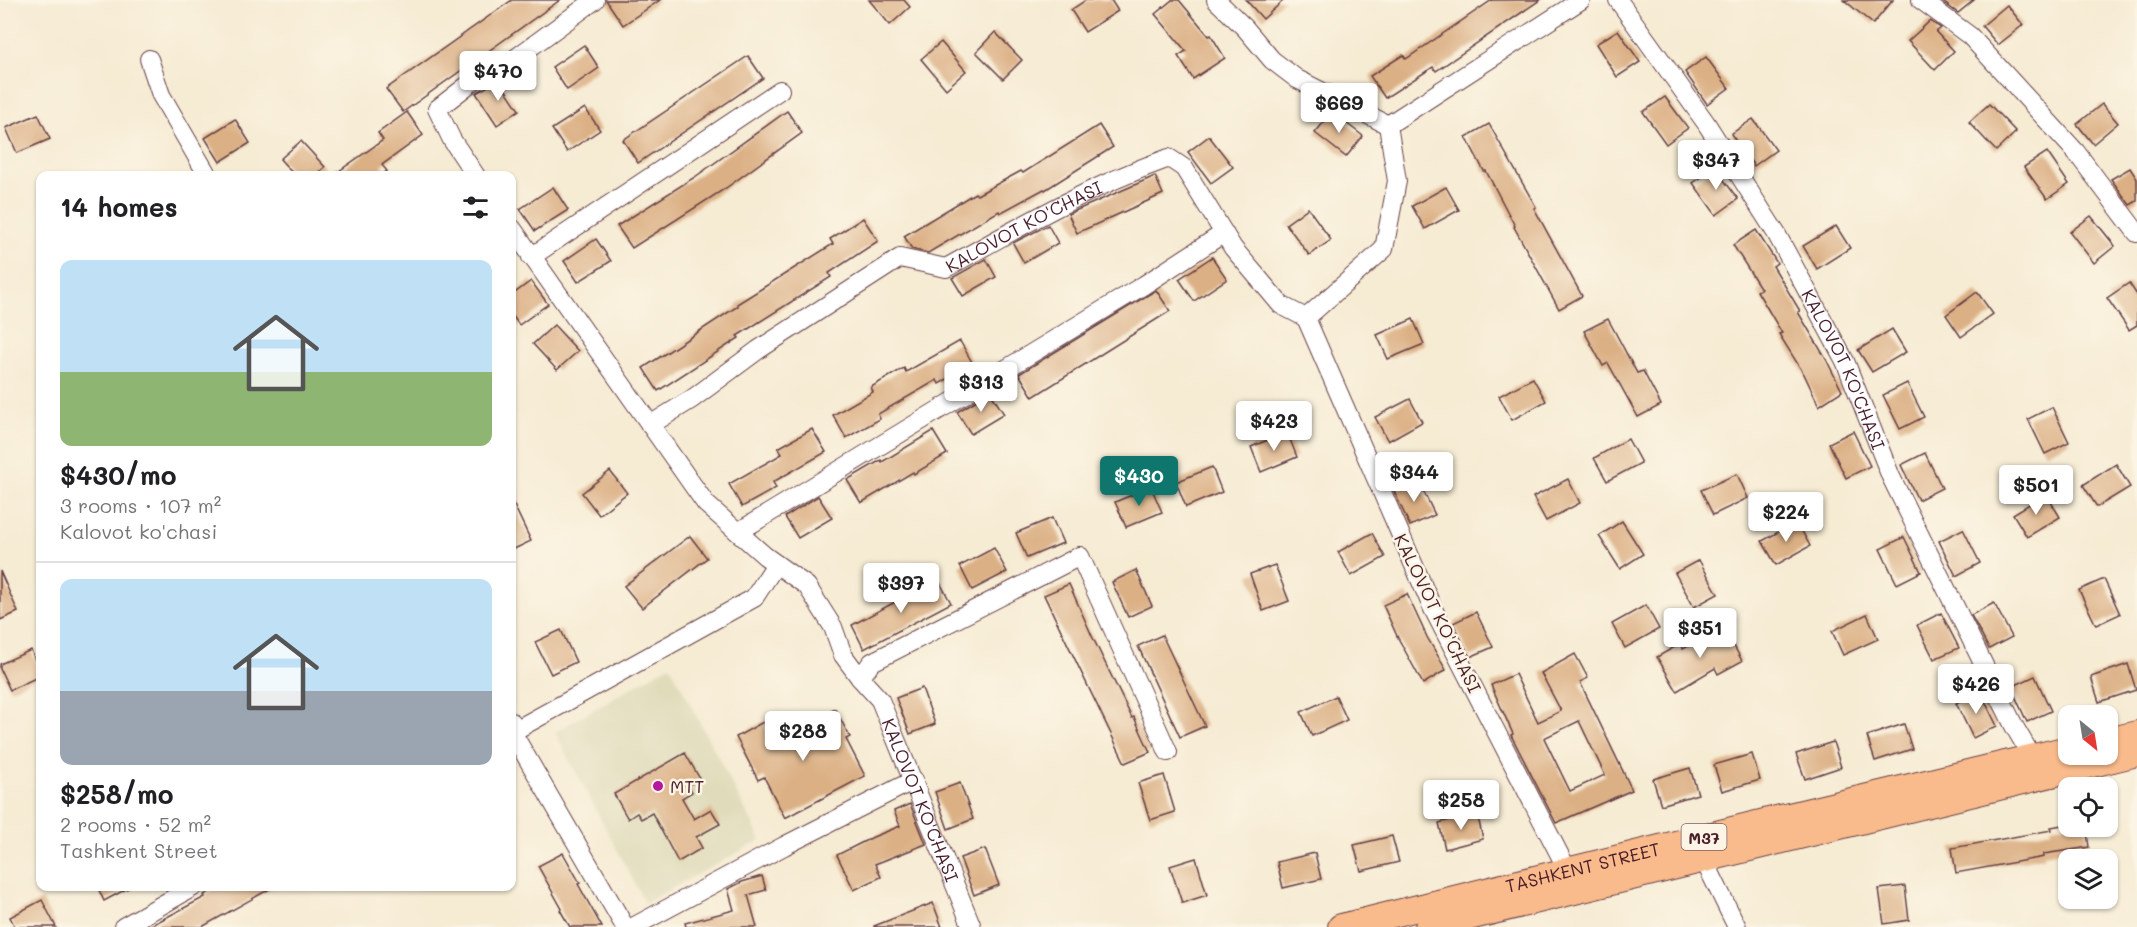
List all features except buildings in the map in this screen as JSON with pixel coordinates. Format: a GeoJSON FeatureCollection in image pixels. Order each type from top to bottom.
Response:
{"type":"FeatureCollection","features":[{"type":"Feature","properties":{"kind":"highway"},"geometry":{"type":"LineString","coordinates":[[2118,739],[2137,734]]}},
{"type":"Feature","properties":{"kind":"highway","name":"TASHKENT STREET"},"geometry":{"type":"LineString","coordinates":[[1341,927],[2058,751]]}},
{"type":"Feature","properties":{"kind":"highway","name":"TASHKENT STREET"},"geometry":{"type":"LineString","coordinates":[[1428,927],[2137,753]]}},
{"type":"Feature","properties":{"kind":"street"},"geometry":{"type":"LineString","coordinates":[[473,171],[452,140],[437,109],[477,78],[513,60],[595,0]]}},
{"type":"Feature","properties":{"kind":"street"},"geometry":{"type":"LineString","coordinates":[[1216,0],[1245,28],[1272,60],[1297,79],[1388,125]]}},
{"type":"Feature","properties":{"kind":"street"},"geometry":{"type":"LineString","coordinates":[[1388,125],[1581,0]]}},
{"type":"Feature","properties":{"kind":"street","name":"KALOVOT KO'CHASI"},"geometry":{"type":"LineString","coordinates":[[1618,0],[1706,123],[1776,233],[1845,361],[1891,477],[2014,726],[2032,757]]}},
{"type":"Feature","properties":{"kind":"street"},"geometry":{"type":"LineString","coordinates":[[1921,0],[1970,36],[2076,152],[2137,233]]}},
{"type":"Feature","properties":{"kind":"street"},"geometry":{"type":"LineString","coordinates":[[149,59],[161,95],[205,171]]}},
{"type":"Feature","properties":{"kind":"street"},"geometry":{"type":"LineString","coordinates":[[531,257],[780,90]]}},
{"type":"Feature","properties":{"kind":"street"},"geometry":{"type":"LineString","coordinates":[[1306,318],[1384,249],[1397,181],[1388,125]]}},
{"type":"Feature","properties":{"kind":"street","name":"KALOVOT KO'CHASI"},"geometry":{"type":"LineString","coordinates":[[650,425],[692,399],[758,350],[900,258],[946,268],[1057,205],[1169,158],[1184,168],[1233,248],[1281,305],[1306,318],[1433,609],[1568,871]]}},
{"type":"Feature","properties":{"kind":"street"},"geometry":{"type":"LineString","coordinates":[[738,532],[1144,285],[1224,233]]}},
{"type":"Feature","properties":{"kind":"street","name":"KALOVOT KO'CHASI"},"geometry":{"type":"LineString","coordinates":[[516,234],[706,504],[777,564],[807,586],[833,627],[843,655],[880,700],[972,927]]}},
{"type":"Feature","properties":{"kind":"street"},"geometry":{"type":"LineString","coordinates":[[860,678],[872,662],[1080,556],[1168,752]]}},
{"type":"Feature","properties":{"kind":"street"},"geometry":{"type":"LineString","coordinates":[[516,730],[754,598],[777,564]]}},
{"type":"Feature","properties":{"kind":"street"},"geometry":{"type":"LineString","coordinates":[[516,739],[625,927]]}},
{"type":"Feature","properties":{"kind":"street"},"geometry":{"type":"LineString","coordinates":[[633,927],[914,780]]}},
{"type":"Feature","properties":{"kind":"street"},"geometry":{"type":"LineString","coordinates":[[1704,860],[1737,927]]}},
{"type":"Feature","properties":{"kind":"street"},"geometry":{"type":"LineString","coordinates":[[123,927],[186,891]]}},
{"type":"Feature","properties":{"kind":"shaded area","name":"MTT"},"geometry":{"type":"Polygon","coordinates":[[[670,665],[761,840],[645,903],[555,732],[670,665]]]}},
{"type":"Feature","properties":{"kind":"place","name":"MTT"},"geometry":{"type":"Point","coordinates":[658,786]}}]}
